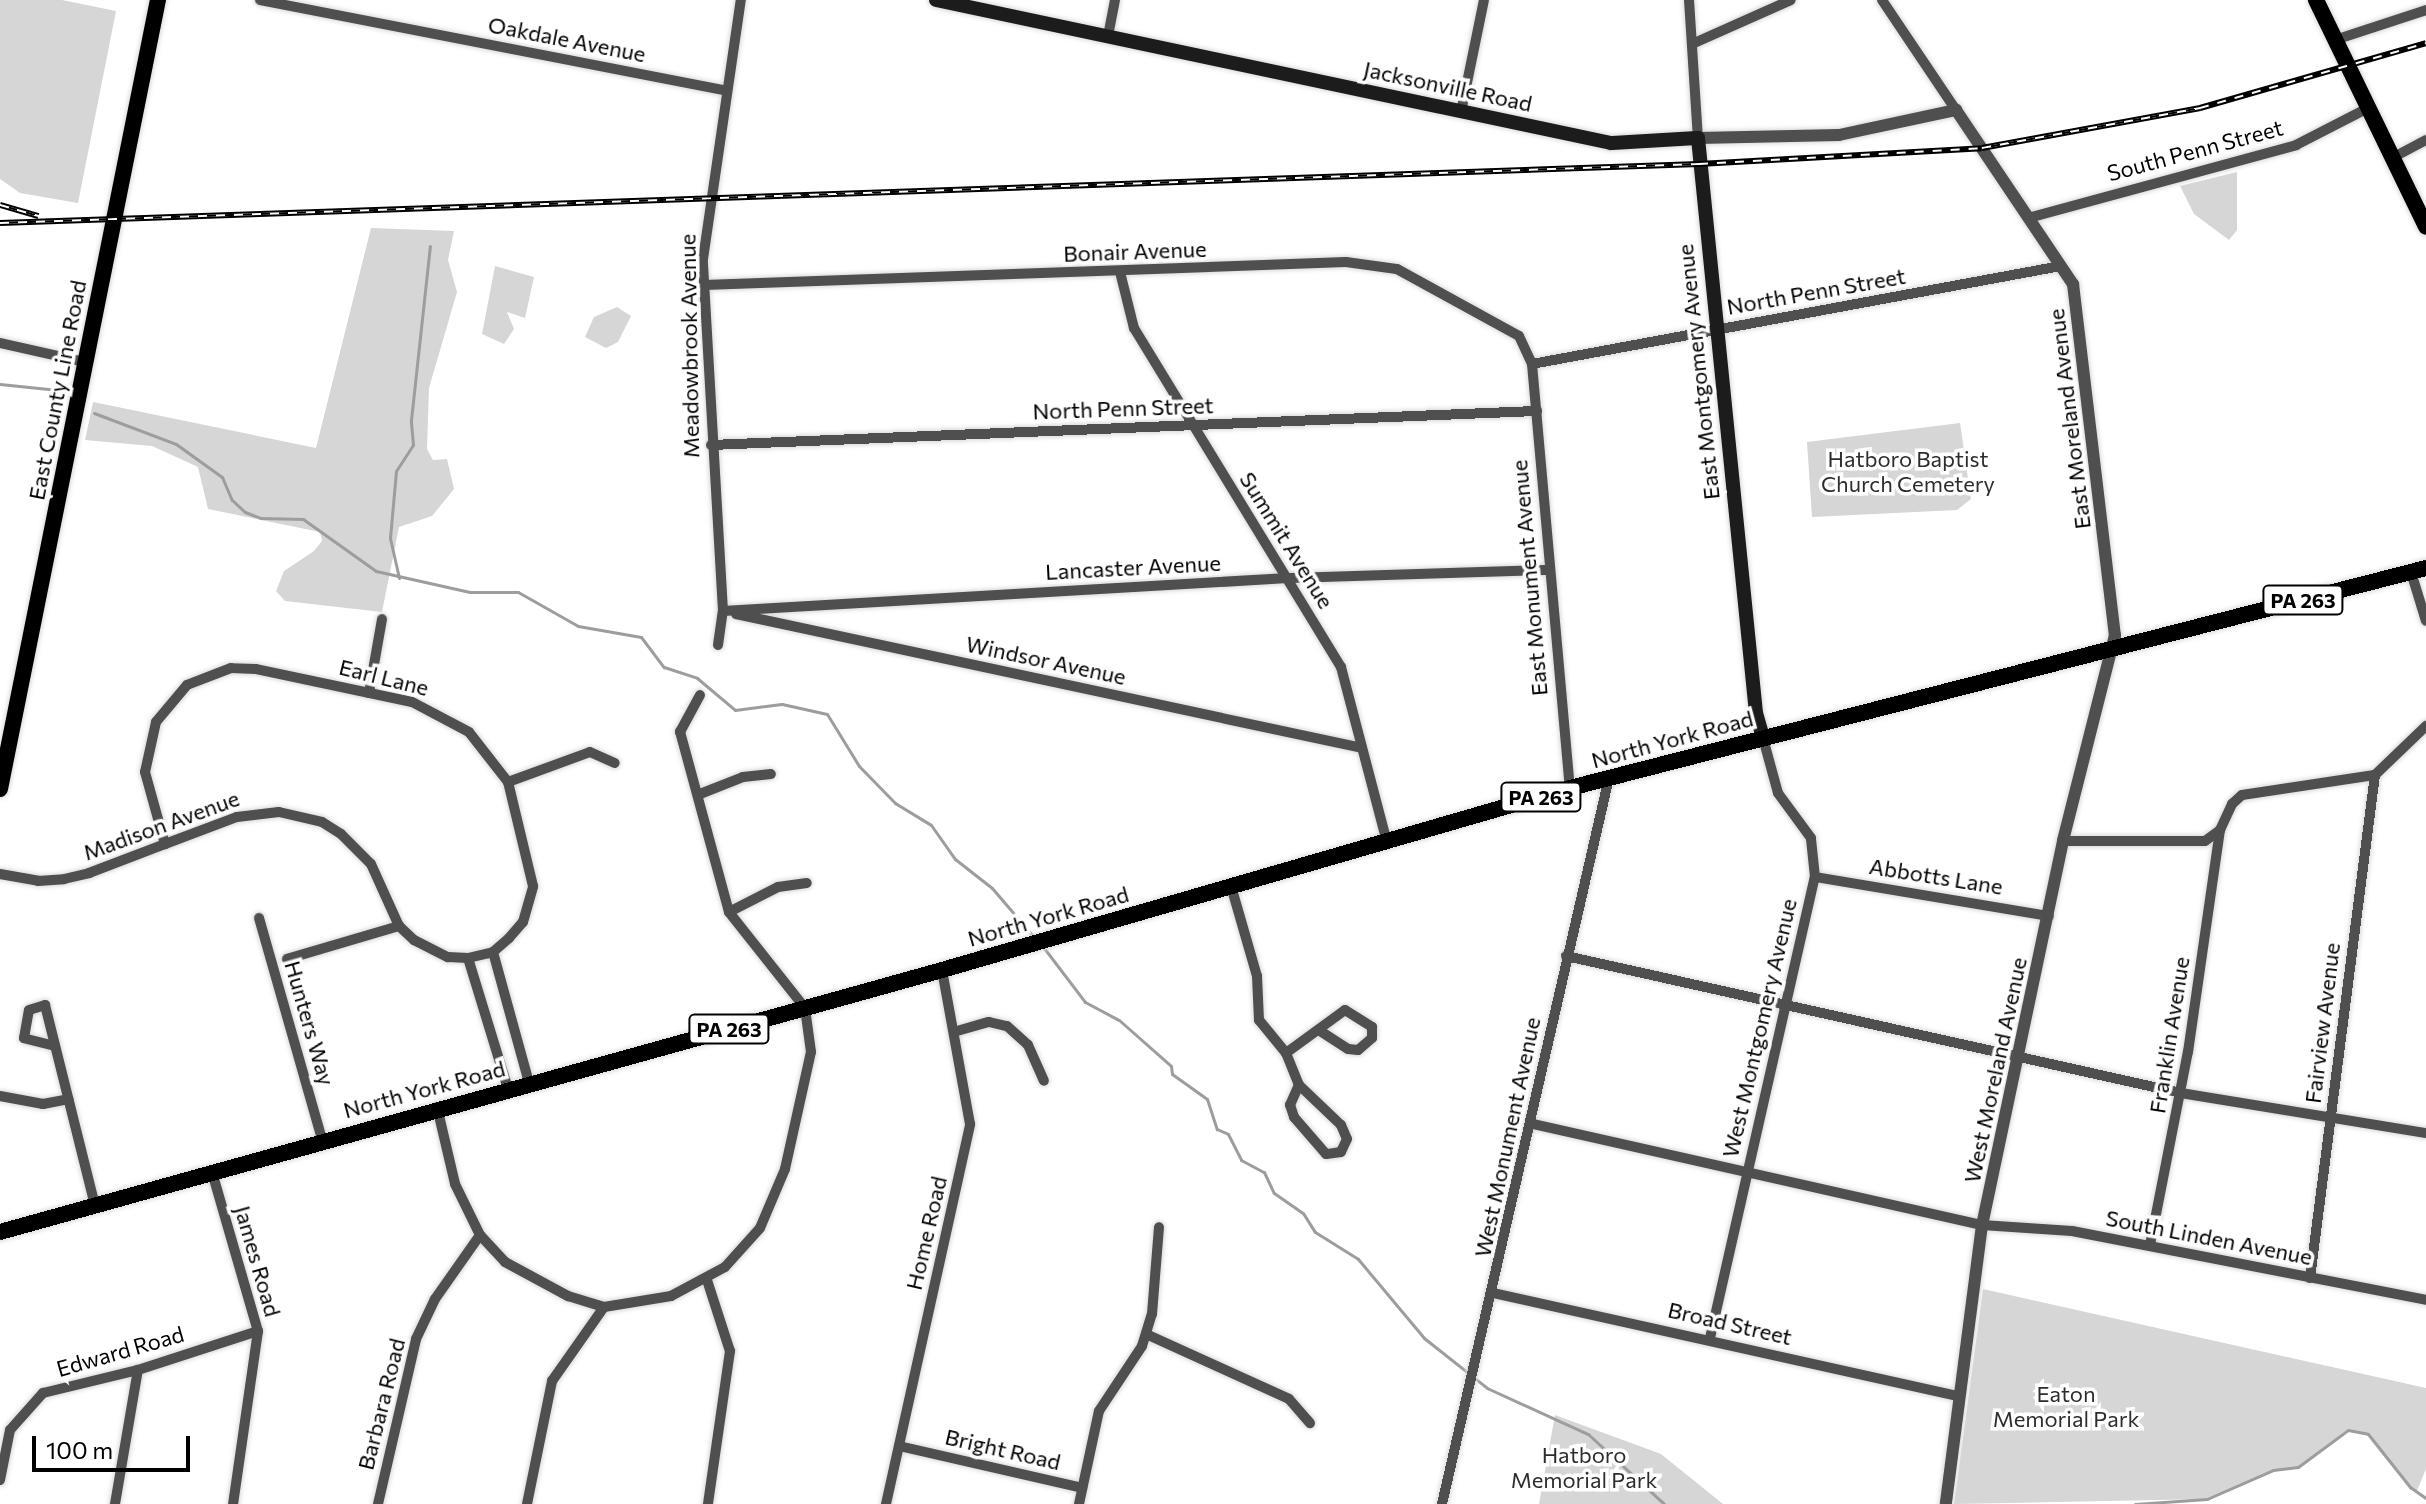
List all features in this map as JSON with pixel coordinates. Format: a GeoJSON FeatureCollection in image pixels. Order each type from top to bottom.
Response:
{"type":"FeatureCollection","features":[{"type":"Feature","properties":{"kind":"main road","name":"East County Line Road"},"geometry":{"type":"LineString","coordinates":[[0,789],[158,0]]}},
{"type":"Feature","properties":{"kind":"main road","name":"Jacksonville Road"},"geometry":{"type":"LineString","coordinates":[[936,0],[1611,143],[1698,138]]}},
{"type":"Feature","properties":{"kind":"main road"},"geometry":{"type":"LineString","coordinates":[[2316,0],[2426,227]]}},
{"type":"Feature","properties":{"kind":"main road","name":"East Montgomery Avenue"},"geometry":{"type":"LineString","coordinates":[[1698,138],[1756,713],[1763,738]]}},
{"type":"Feature","properties":{"kind":"main road","name":"PA 263"},"geometry":{"type":"LineString","coordinates":[[2111,650],[2418,570]]}},
{"type":"Feature","properties":{"kind":"main road","name":"North York Road"},"geometry":{"type":"LineString","coordinates":[[0,1232],[322,1139],[1020,948],[1570,788],[2111,650]]}},
{"type":"Feature","properties":{"kind":"street","name":"Oakdale Avenue"},"geometry":{"type":"LineString","coordinates":[[260,0],[725,90]]}},
{"type":"Feature","properties":{"kind":"street","name":"Meadowbrook Avenue"},"geometry":{"type":"LineString","coordinates":[[718,645],[723,611],[711,445],[704,285],[706,224],[741,0]]}},
{"type":"Feature","properties":{"kind":"street"},"geometry":{"type":"LineString","coordinates":[[1108,36],[1115,0]]}},
{"type":"Feature","properties":{"kind":"street"},"geometry":{"type":"LineString","coordinates":[[1461,112],[1484,0]]}},
{"type":"Feature","properties":{"kind":"street","name":"East Montgomery Avenue"},"geometry":{"type":"LineString","coordinates":[[1689,0],[1698,138]]}},
{"type":"Feature","properties":{"kind":"street"},"geometry":{"type":"LineString","coordinates":[[1692,44],[1791,0]]}},
{"type":"Feature","properties":{"kind":"street","name":"East Moreland Avenue"},"geometry":{"type":"LineString","coordinates":[[1882,0],[2073,284],[2115,635],[2111,650]]}},
{"type":"Feature","properties":{"kind":"street"},"geometry":{"type":"LineString","coordinates":[[2335,40],[2426,10]]}},
{"type":"Feature","properties":{"kind":"street","name":"South Penn Street"},"geometry":{"type":"LineString","coordinates":[[2028,218],[2296,145],[2368,108]]}},
{"type":"Feature","properties":{"kind":"street","name":"Jacksonville Road"},"geometry":{"type":"LineString","coordinates":[[1698,138],[1839,135],[1956,110]]}},
{"type":"Feature","properties":{"kind":"street"},"geometry":{"type":"LineString","coordinates":[[2392,158],[2426,140]]}},
{"type":"Feature","properties":{"kind":"street","name":"Bonair Avenue"},"geometry":{"type":"LineString","coordinates":[[704,285],[1346,262],[1397,269],[1519,336],[1532,364]]}},
{"type":"Feature","properties":{"kind":"street","name":"North Penn Street"},"geometry":{"type":"LineString","coordinates":[[1532,364],[2061,266]]}},
{"type":"Feature","properties":{"kind":"street","name":"Summit Avenue"},"geometry":{"type":"LineString","coordinates":[[1120,272],[1134,328],[1341,667],[1387,842]]}},
{"type":"Feature","properties":{"kind":"street"},"geometry":{"type":"LineString","coordinates":[[0,343],[85,362]]}},
{"type":"Feature","properties":{"kind":"street","name":"East Monument Avenue"},"geometry":{"type":"LineString","coordinates":[[1532,364],[1547,570],[1570,788]]}},
{"type":"Feature","properties":{"kind":"street","name":"North Penn Street"},"geometry":{"type":"LineString","coordinates":[[711,445],[1537,411]]}},
{"type":"Feature","properties":{"kind":"street","name":"Lancaster Avenue"},"geometry":{"type":"LineString","coordinates":[[723,611],[1288,578],[1547,570]]}},
{"type":"Feature","properties":{"kind":"street"},"geometry":{"type":"LineString","coordinates":[[2418,570],[2426,621]]}},
{"type":"Feature","properties":{"kind":"street","name":"Windsor Avenue"},"geometry":{"type":"LineString","coordinates":[[723,611],[1362,748]]}},
{"type":"Feature","properties":{"kind":"street"},"geometry":{"type":"LineString","coordinates":[[369,693],[382,619]]}},
{"type":"Feature","properties":{"kind":"street","name":"West Moreland Avenue"},"geometry":{"type":"LineString","coordinates":[[1946,1504],[1982,1225],[2063,841],[2111,650]]}},
{"type":"Feature","properties":{"kind":"street","name":"Earl Lane"},"geometry":{"type":"LineString","coordinates":[[165,844],[145,772],[148,745],[169,700],[187,685],[231,668],[256,669],[427,706],[456,722],[481,743],[508,782],[533,886],[523,922],[493,952]]}},
{"type":"Feature","properties":{"kind":"street"},"geometry":{"type":"LineString","coordinates":[[437,1107],[455,1184],[480,1235],[505,1262],[534,1281],[604,1307],[671,1296],[707,1280],[738,1255],[775,1199],[811,1052],[805,1008],[729,912],[700,794],[680,732],[700,695]]}},
{"type":"Feature","properties":{"kind":"street"},"geometry":{"type":"LineString","coordinates":[[2063,841],[2191,845],[2220,830],[2232,804],[2242,795],[2375,775],[2426,726]]}},
{"type":"Feature","properties":{"kind":"street","name":"West Montgomery Avenue"},"geometry":{"type":"LineString","coordinates":[[1710,1338],[1815,877],[1811,838],[1778,793],[1763,738]]}},
{"type":"Feature","properties":{"kind":"street"},"geometry":{"type":"LineString","coordinates":[[508,782],[590,752],[615,763]]}},
{"type":"Feature","properties":{"kind":"street"},"geometry":{"type":"LineString","coordinates":[[700,794],[743,777],[771,774]]}},
{"type":"Feature","properties":{"kind":"street","name":"Fairview Avenue"},"geometry":{"type":"LineString","coordinates":[[2310,1278],[2375,775]]}},
{"type":"Feature","properties":{"kind":"street","name":"West Monument Avenue"},"geometry":{"type":"LineString","coordinates":[[1442,1504],[1533,1124],[1566,956],[1609,778]]}},
{"type":"Feature","properties":{"kind":"street","name":"Madison Avenue"},"geometry":{"type":"LineString","coordinates":[[0,874],[38,881],[64,879],[258,812],[322,822],[371,864],[399,926],[430,950],[468,958]]}},
{"type":"Feature","properties":{"kind":"street","name":"Franklin Avenue"},"geometry":{"type":"LineString","coordinates":[[2150,1245],[2181,1093],[2220,830]]}},
{"type":"Feature","properties":{"kind":"street","name":"Abbotts Lane"},"geometry":{"type":"LineString","coordinates":[[1815,877],[2049,916]]}},
{"type":"Feature","properties":{"kind":"street"},"geometry":{"type":"LineString","coordinates":[[729,912],[778,887],[807,883]]}},
{"type":"Feature","properties":{"kind":"street"},"geometry":{"type":"LineString","coordinates":[[1231,886],[1257,976],[1259,1020],[1286,1053],[1299,1085],[1341,1125],[1347,1139],[1341,1152],[1326,1154],[1294,1117],[1290,1105],[1299,1085]]}},
{"type":"Feature","properties":{"kind":"street","name":"Hunters Way"},"geometry":{"type":"LineString","coordinates":[[259,918],[322,1139]]}},
{"type":"Feature","properties":{"kind":"street"},"geometry":{"type":"LineString","coordinates":[[287,959],[399,926]]}},
{"type":"Feature","properties":{"kind":"street"},"geometry":{"type":"LineString","coordinates":[[508,1089],[468,958],[493,952],[529,1083]]}},
{"type":"Feature","properties":{"kind":"street"},"geometry":{"type":"LineString","coordinates":[[1566,956],[2181,1093],[2330,1121],[2426,1133]]}},
{"type":"Feature","properties":{"kind":"street","name":"Home Road"},"geometry":{"type":"LineString","coordinates":[[886,1504],[970,1124],[957,1031],[942,970]]}},
{"type":"Feature","properties":{"kind":"street"},"geometry":{"type":"LineString","coordinates":[[1286,1053],[1345,1010],[1372,1027],[1372,1038],[1358,1050],[1348,1049],[1319,1030]]}},
{"type":"Feature","properties":{"kind":"street"},"geometry":{"type":"LineString","coordinates":[[957,1031],[989,1022],[1007,1026],[1028,1045],[1044,1081]]}},
{"type":"Feature","properties":{"kind":"street"},"geometry":{"type":"LineString","coordinates":[[55,1046],[95,1206]]}},
{"type":"Feature","properties":{"kind":"street"},"geometry":{"type":"LineString","coordinates":[[0,1096],[43,1104],[69,1099]]}},
{"type":"Feature","properties":{"kind":"street","name":"South Linden Avenue"},"geometry":{"type":"LineString","coordinates":[[1533,1124],[1982,1225],[2072,1231],[2426,1300]]}},
{"type":"Feature","properties":{"kind":"street","name":"James Road"},"geometry":{"type":"LineString","coordinates":[[212,1172],[258,1331],[233,1504]]}},
{"type":"Feature","properties":{"kind":"street"},"geometry":{"type":"LineString","coordinates":[[1082,1488],[1099,1411],[1146,1334],[1159,1227]]}},
{"type":"Feature","properties":{"kind":"street","name":"Barbara Road"},"geometry":{"type":"LineString","coordinates":[[378,1504],[416,1339],[443,1287],[480,1235]]}},
{"type":"Feature","properties":{"kind":"street"},"geometry":{"type":"LineString","coordinates":[[707,1280],[730,1351],[723,1428],[708,1504]]}},
{"type":"Feature","properties":{"kind":"street","name":"Broad Street"},"geometry":{"type":"LineString","coordinates":[[1493,1293],[1710,1338],[1958,1396]]}},
{"type":"Feature","properties":{"kind":"street"},"geometry":{"type":"LineString","coordinates":[[527,1504],[552,1381],[604,1307]]}},
{"type":"Feature","properties":{"kind":"street","name":"Edward Road"},"geometry":{"type":"LineString","coordinates":[[0,1480],[10,1430],[43,1393],[138,1370],[258,1331]]}},
{"type":"Feature","properties":{"kind":"street"},"geometry":{"type":"LineString","coordinates":[[1146,1334],[1289,1399],[1310,1423]]}},
{"type":"Feature","properties":{"kind":"street"},"geometry":{"type":"LineString","coordinates":[[115,1504],[138,1370]]}},
{"type":"Feature","properties":{"kind":"street","name":"Bright Road"},"geometry":{"type":"LineString","coordinates":[[899,1446],[1082,1488],[1079,1504]]}},
{"type":"Feature","properties":{"kind":"green space"},"geometry":{"type":"Polygon","coordinates":[[[0,0],[62,0],[116,11],[78,203],[20,193],[0,179],[0,0]]]}},
{"type":"Feature","properties":{"kind":"green space"},"geometry":{"type":"Polygon","coordinates":[[[2237,172],[2237,230],[2229,240],[2194,214],[2180,186],[2237,172]]]}},
{"type":"Feature","properties":{"kind":"green space"},"geometry":{"type":"Polygon","coordinates":[[[371,228],[454,231],[448,260],[457,292],[429,388],[427,449],[433,460],[447,459],[454,489],[432,516],[399,527],[382,612],[285,601],[276,591],[284,571],[314,551],[322,541],[320,532],[208,509],[198,467],[152,446],[85,440],[93,402],[316,448],[371,228]]]}},
{"type":"Feature","properties":{"kind":"green space"},"geometry":{"type":"Polygon","coordinates":[[[495,266],[534,277],[525,318],[507,312],[514,329],[504,344],[482,334],[495,266]]]}},
{"type":"Feature","properties":{"kind":"green space"},"geometry":{"type":"Polygon","coordinates":[[[617,307],[631,316],[618,342],[606,348],[585,337],[594,317],[617,307]]]}},
{"type":"Feature","properties":{"kind":"green space","name":"Hatboro Baptist Church Cemetery"},"geometry":{"type":"Polygon","coordinates":[[[1960,423],[1971,499],[1957,510],[1812,517],[1807,442],[1960,423]]]}},
{"type":"Feature","properties":{"kind":"green space","name":"Eaton Memorial Park"},"geometry":{"type":"Polygon","coordinates":[[[1983,1289],[2426,1388],[2426,1469],[2416,1493],[2368,1434],[2348,1430],[2298,1467],[2273,1470],[2207,1499],[1954,1504],[1983,1289]]]}},
{"type":"Feature","properties":{"kind":"green space","name":"Hatboro Memorial Park"},"geometry":{"type":"Polygon","coordinates":[[[1555,1415],[1661,1454],[1723,1504],[1539,1504],[1555,1415]]]}},
{"type":"Feature","properties":{"kind":"waterway"},"geometry":{"type":"LineString","coordinates":[[399,578],[390,538],[396,471],[413,445],[411,420],[430,246]]}},
{"type":"Feature","properties":{"kind":"waterway"},"geometry":{"type":"LineString","coordinates":[[0,384],[58,390]]}},
{"type":"Feature","properties":{"kind":"waterway"},"geometry":{"type":"LineString","coordinates":[[94,413],[176,444],[222,477],[232,500],[245,512],[261,518],[303,519],[376,571],[470,592],[518,592],[578,626],[641,637],[664,667],[697,678],[735,710],[782,704],[827,714],[859,766],[895,803],[931,825],[955,859],[992,888],[1033,936]]}},
{"type":"Feature","properties":{"kind":"waterway"},"geometry":{"type":"LineString","coordinates":[[1044,948],[1085,1002],[1119,1020],[1171,1066],[1172,1074],[1207,1099],[1217,1129],[1228,1134],[1241,1160],[1264,1172],[1274,1193],[1303,1213],[1315,1232],[1358,1259],[1424,1338],[1487,1388],[1588,1434],[1664,1504]]}},
{"type":"Feature","properties":{"kind":"waterway"},"geometry":{"type":"LineString","coordinates":[[2135,1504],[2207,1499],[2273,1470],[2298,1467],[2348,1430],[2368,1434],[2410,1487],[2426,1498]]}},
{"type":"Feature","properties":{"kind":"railway"},"geometry":{"type":"LineString","coordinates":[[0,223],[1699,164],[1982,148],[2200,108],[2426,43]]}},
{"type":"Feature","properties":{"kind":"railway"},"geometry":{"type":"LineString","coordinates":[[0,205],[38,216]]}}]}
